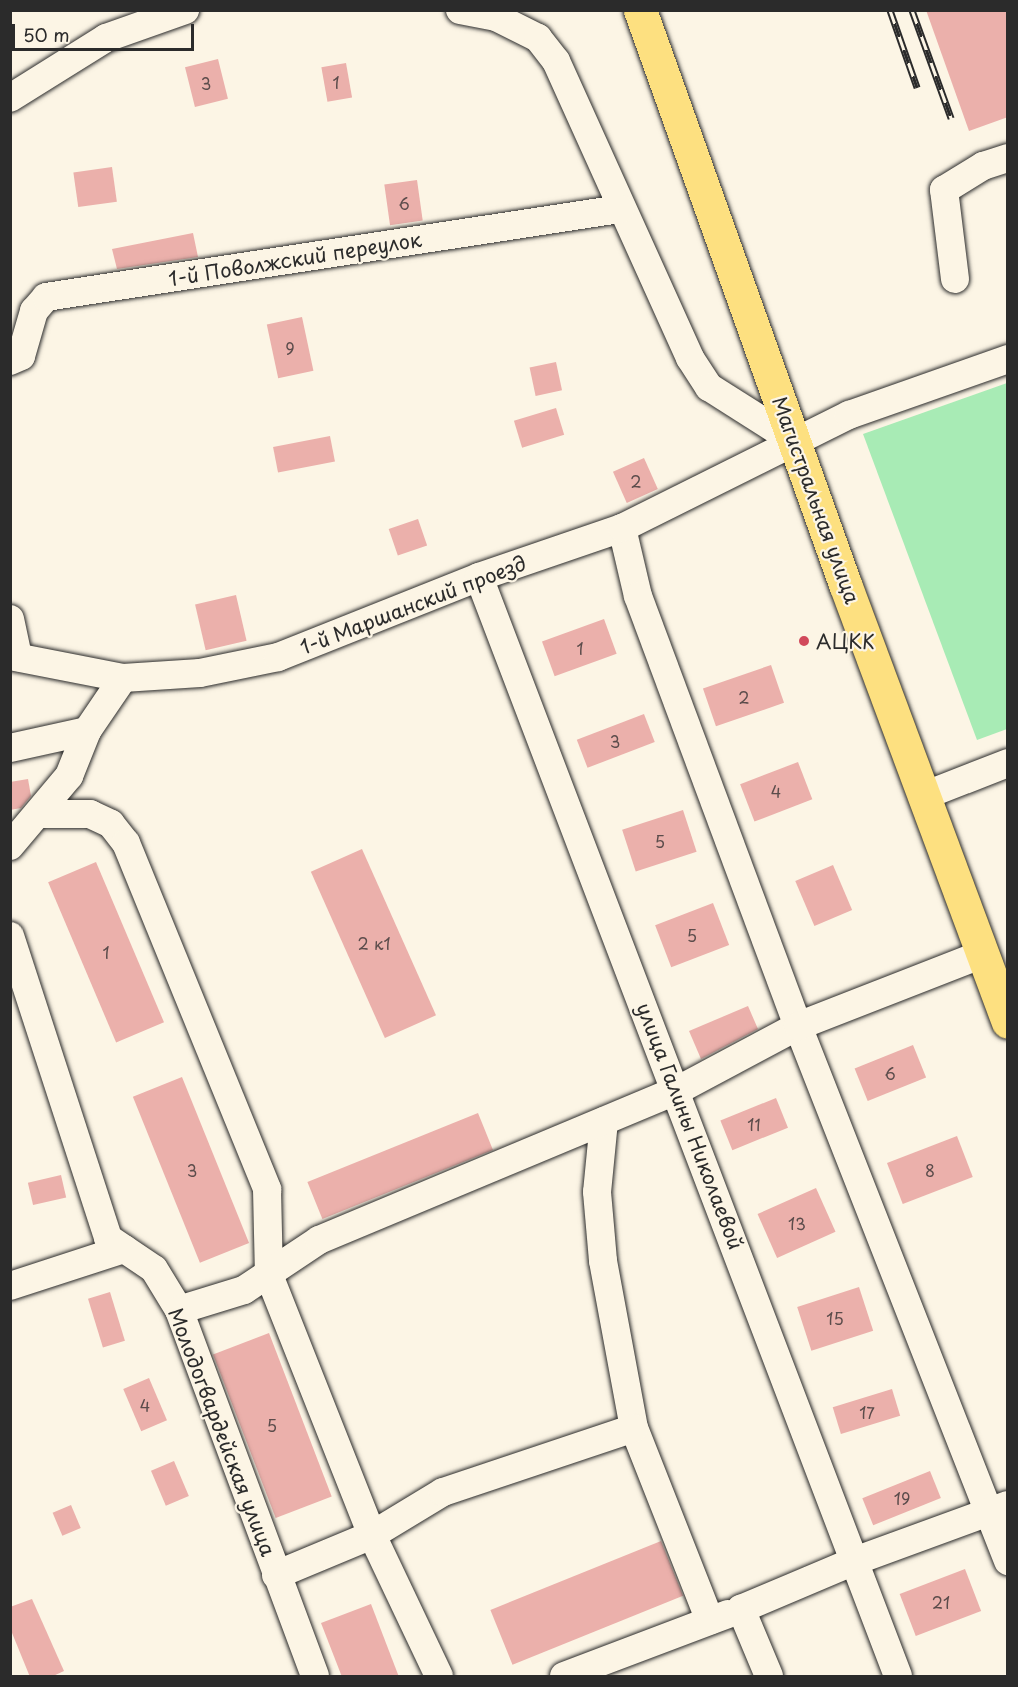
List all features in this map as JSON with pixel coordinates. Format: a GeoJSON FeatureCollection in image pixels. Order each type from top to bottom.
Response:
{"type":"FeatureCollection","features":[{"type":"Feature","properties":{"kind":"highway","name":"Магистральная улица"},"geometry":{"type":"LineString","coordinates":[[640,10],[794,441],[1008,1022]]}},
{"type":"Feature","properties":{"kind":"street"},"geometry":{"type":"LineString","coordinates":[[10,98],[106,38],[185,10]]}},
{"type":"Feature","properties":{"kind":"street"},"geometry":{"type":"LineString","coordinates":[[460,10],[496,17],[538,38],[556,61],[620,209],[690,358],[710,387],[794,441]]}},
{"type":"Feature","properties":{"kind":"street"},"geometry":{"type":"LineString","coordinates":[[955,279],[947,236],[944,190],[983,166],[1008,158]]}},
{"type":"Feature","properties":{"kind":"street","name":"1-й Поволжский переулок"},"geometry":{"type":"LineString","coordinates":[[10,362],[21,356],[34,311],[46,297],[620,209]]}},
{"type":"Feature","properties":{"kind":"street","name":"1-й Маршанский проезд"},"geometry":{"type":"LineString","coordinates":[[14,656],[123,678],[200,674],[278,657],[479,577],[622,528],[849,415],[1008,359]]}},
{"type":"Feature","properties":{"kind":"street"},"geometry":{"type":"LineString","coordinates":[[622,528],[638,596],[798,1026],[998,1508],[1008,1561]]}},
{"type":"Feature","properties":{"kind":"street","name":"улица Галины Николаевой"},"geometry":{"type":"LineString","coordinates":[[479,577],[678,1090],[852,1562],[898,1677]]}},
{"type":"Feature","properties":{"kind":"street"},"geometry":{"type":"LineString","coordinates":[[10,619],[14,656]]}},
{"type":"Feature","properties":{"kind":"street"},"geometry":{"type":"LineString","coordinates":[[10,846],[69,776],[87,731],[123,678]]}},
{"type":"Feature","properties":{"kind":"street"},"geometry":{"type":"LineString","coordinates":[[10,748],[87,731]]}},
{"type":"Feature","properties":{"kind":"street"},"geometry":{"type":"LineString","coordinates":[[926,795],[1008,763]]}},
{"type":"Feature","properties":{"kind":"street"},"geometry":{"type":"LineString","coordinates":[[38,814],[90,814],[111,825],[126,843],[267,1189],[269,1275],[372,1535],[439,1677]]}},
{"type":"Feature","properties":{"kind":"street","name":"Молодогвардейская улица"},"geometry":{"type":"LineString","coordinates":[[10,936],[108,1238],[154,1269],[179,1310],[315,1677]]}},
{"type":"Feature","properties":{"kind":"street"},"geometry":{"type":"LineString","coordinates":[[179,1310],[244,1290],[319,1240],[678,1090],[798,1026],[983,954]]}},
{"type":"Feature","properties":{"kind":"street"},"geometry":{"type":"LineString","coordinates":[[604,1121],[597,1192],[603,1261],[634,1428],[710,1621]]}},
{"type":"Feature","properties":{"kind":"street"},"geometry":{"type":"LineString","coordinates":[[10,1286],[124,1249]]}},
{"type":"Feature","properties":{"kind":"street"},"geometry":{"type":"LineString","coordinates":[[276,1575],[372,1535],[443,1492],[634,1428]]}},
{"type":"Feature","properties":{"kind":"street"},"geometry":{"type":"LineString","coordinates":[[564,1677],[741,1609],[852,1562],[998,1508]]}},
{"type":"Feature","properties":{"kind":"street"},"geometry":{"type":"LineString","coordinates":[[741,1609],[769,1677]]}},
{"type":"Feature","properties":{"kind":"green space"},"geometry":{"type":"Polygon","coordinates":[[[1007,383],[1007,729],[977,740],[863,434],[1007,383]]]}},
{"type":"Feature","properties":{"kind":"building"},"geometry":{"type":"Polygon","coordinates":[[[926,10],[1008,10],[1008,117],[969,131],[926,10]]]}},
{"type":"Feature","properties":{"kind":"building"},"geometry":{"type":"Polygon","coordinates":[[[218,59],[228,99],[195,107],[185,67],[218,59]]]}},
{"type":"Feature","properties":{"kind":"building"},"geometry":{"type":"Polygon","coordinates":[[[346,63],[352,97],[327,102],[321,67],[346,63]]]}},
{"type":"Feature","properties":{"kind":"building"},"geometry":{"type":"Polygon","coordinates":[[[112,167],[117,202],[78,207],[73,172],[112,167]]]}},
{"type":"Feature","properties":{"kind":"building"},"geometry":{"type":"Polygon","coordinates":[[[417,180],[423,221],[390,225],[384,185],[417,180]]]}},
{"type":"Feature","properties":{"kind":"building"},"geometry":{"type":"Polygon","coordinates":[[[193,233],[198,257],[117,269],[112,249],[193,233]]]}},
{"type":"Feature","properties":{"kind":"building"},"geometry":{"type":"Polygon","coordinates":[[[302,317],[313,371],[278,378],[267,324],[302,317]]]}},
{"type":"Feature","properties":{"kind":"building"},"geometry":{"type":"Polygon","coordinates":[[[556,362],[562,390],[536,396],[530,368],[556,362]]]}},
{"type":"Feature","properties":{"kind":"building"},"geometry":{"type":"Polygon","coordinates":[[[556,408],[564,435],[522,448],[514,421],[556,408]]]}},
{"type":"Feature","properties":{"kind":"building"},"geometry":{"type":"Polygon","coordinates":[[[330,436],[335,462],[278,473],[273,447],[330,436]]]}},
{"type":"Feature","properties":{"kind":"building"},"geometry":{"type":"Polygon","coordinates":[[[644,458],[658,489],[627,503],[613,472],[644,458]]]}},
{"type":"Feature","properties":{"kind":"building"},"geometry":{"type":"Polygon","coordinates":[[[418,519],[427,545],[398,556],[389,529],[418,519]]]}},
{"type":"Feature","properties":{"kind":"building"},"geometry":{"type":"Polygon","coordinates":[[[236,595],[247,641],[206,650],[195,604],[236,595]]]}},
{"type":"Feature","properties":{"kind":"building"},"geometry":{"type":"Polygon","coordinates":[[[604,619],[617,654],[555,676],[542,642],[604,619]]]}},
{"type":"Feature","properties":{"kind":"building"},"geometry":{"type":"Polygon","coordinates":[[[771,665],[784,703],[716,726],[703,688],[771,665]]]}},
{"type":"Feature","properties":{"kind":"building"},"geometry":{"type":"Polygon","coordinates":[[[644,714],[655,742],[588,768],[577,740],[644,714]]]}},
{"type":"Feature","properties":{"kind":"building"},"geometry":{"type":"Polygon","coordinates":[[[798,762],[812,799],[754,822],[740,784],[798,762]]]}},
{"type":"Feature","properties":{"kind":"building"},"geometry":{"type":"Polygon","coordinates":[[[28,779],[31,796],[21,808],[10,810],[10,782],[28,779]]]}},
{"type":"Feature","properties":{"kind":"building"},"geometry":{"type":"Polygon","coordinates":[[[683,810],[697,852],[636,872],[622,830],[683,810]]]}},
{"type":"Feature","properties":{"kind":"building"},"geometry":{"type":"Polygon","coordinates":[[[362,849],[436,1015],[385,1038],[311,872],[362,849]]]}},
{"type":"Feature","properties":{"kind":"building"},"geometry":{"type":"Polygon","coordinates":[[[96,862],[164,1022],[116,1042],[48,882],[96,862]]]}},
{"type":"Feature","properties":{"kind":"building"},"geometry":{"type":"Polygon","coordinates":[[[833,865],[852,910],[814,926],[795,881],[833,865]]]}},
{"type":"Feature","properties":{"kind":"building"},"geometry":{"type":"Polygon","coordinates":[[[713,903],[729,945],[671,967],[655,925],[713,903]]]}},
{"type":"Feature","properties":{"kind":"building"},"geometry":{"type":"Polygon","coordinates":[[[748,1006],[758,1029],[701,1059],[689,1031],[748,1006]]]}},
{"type":"Feature","properties":{"kind":"building"},"geometry":{"type":"Polygon","coordinates":[[[913,1045],[926,1077],[868,1101],[855,1069],[913,1045]]]}},
{"type":"Feature","properties":{"kind":"building"},"geometry":{"type":"Polygon","coordinates":[[[182,1077],[249,1243],[200,1263],[133,1097],[182,1077]]]}},
{"type":"Feature","properties":{"kind":"building"},"geometry":{"type":"Polygon","coordinates":[[[776,1098],[788,1128],[732,1150],[720,1120],[776,1098]]]}},
{"type":"Feature","properties":{"kind":"building"},"geometry":{"type":"Polygon","coordinates":[[[478,1113],[493,1150],[322,1219],[307,1182],[478,1113]]]}},
{"type":"Feature","properties":{"kind":"building"},"geometry":{"type":"Polygon","coordinates":[[[957,1136],[973,1177],[903,1204],[887,1163],[957,1136]]]}},
{"type":"Feature","properties":{"kind":"building"},"geometry":{"type":"Polygon","coordinates":[[[61,1175],[66,1197],[33,1205],[28,1183],[61,1175]]]}},
{"type":"Feature","properties":{"kind":"building"},"geometry":{"type":"Polygon","coordinates":[[[816,1188],[836,1232],[777,1258],[758,1214],[816,1188]]]}},
{"type":"Feature","properties":{"kind":"building"},"geometry":{"type":"Polygon","coordinates":[[[859,1287],[873,1331],[811,1351],[797,1307],[859,1287]]]}},
{"type":"Feature","properties":{"kind":"building"},"geometry":{"type":"Polygon","coordinates":[[[110,1292],[125,1341],[103,1347],[88,1299],[110,1292]]]}},
{"type":"Feature","properties":{"kind":"building"},"geometry":{"type":"Polygon","coordinates":[[[269,1333],[332,1496],[276,1518],[213,1355],[269,1333]]]}},
{"type":"Feature","properties":{"kind":"building"},"geometry":{"type":"Polygon","coordinates":[[[149,1378],[167,1420],[141,1431],[123,1389],[149,1378]]]}},
{"type":"Feature","properties":{"kind":"building"},"geometry":{"type":"Polygon","coordinates":[[[892,1389],[900,1416],[841,1434],[833,1407],[892,1389]]]}},
{"type":"Feature","properties":{"kind":"building"},"geometry":{"type":"Polygon","coordinates":[[[174,1461],[189,1496],[166,1506],[151,1471],[174,1461]]]}},
{"type":"Feature","properties":{"kind":"building"},"geometry":{"type":"Polygon","coordinates":[[[930,1471],[941,1498],[873,1525],[862,1498],[930,1471]]]}},
{"type":"Feature","properties":{"kind":"building"},"geometry":{"type":"Polygon","coordinates":[[[71,1505],[81,1528],[62,1536],[53,1513],[71,1505]]]}},
{"type":"Feature","properties":{"kind":"building"},"geometry":{"type":"Polygon","coordinates":[[[661,1541],[683,1596],[512,1665],[490,1610],[661,1541]]]}},
{"type":"Feature","properties":{"kind":"building"},"geometry":{"type":"Polygon","coordinates":[[[965,1569],[981,1611],[916,1636],[900,1594],[965,1569]]]}},
{"type":"Feature","properties":{"kind":"building"},"geometry":{"type":"Polygon","coordinates":[[[32,1599],[64,1671],[51,1677],[30,1677],[10,1628],[10,1607],[32,1599]]]}},
{"type":"Feature","properties":{"kind":"building"},"geometry":{"type":"Polygon","coordinates":[[[371,1604],[399,1677],[342,1677],[321,1623],[371,1604]]]}},
{"type":"Feature","properties":{"kind":"railway"},"geometry":{"type":"LineString","coordinates":[[890,10],[917,87]]}},
{"type":"Feature","properties":{"kind":"railway"},"geometry":{"type":"LineString","coordinates":[[912,10],[951,118]]}},
{"type":"Feature","properties":{"kind":"place","name":"АЦКК"},"geometry":{"type":"Point","coordinates":[804,641]}}]}
